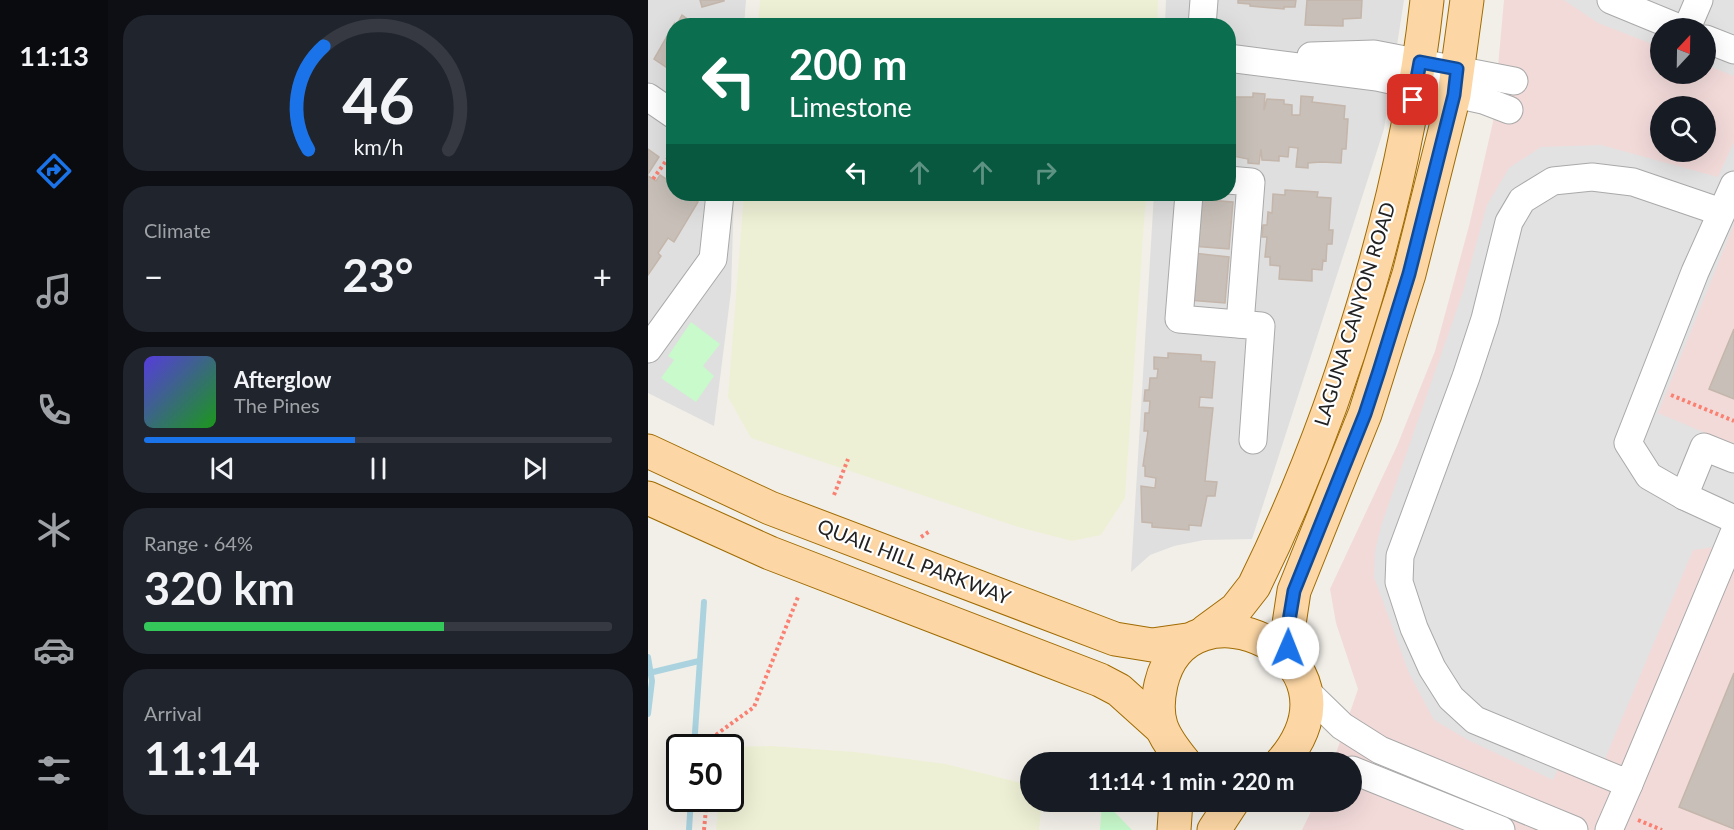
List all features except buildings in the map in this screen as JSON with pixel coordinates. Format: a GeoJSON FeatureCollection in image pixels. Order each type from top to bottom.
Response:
{"type":"FeatureCollection","features":[{"type":"Feature","properties":{"kind":"main road","name":"LAGUNA CANYON ROAD"},"geometry":{"type":"LineString","coordinates":[[1196,635],[1236,609],[1254,586],[1326,418],[1347,356],[1383,228],[1418,74],[1427,0]]}},
{"type":"Feature","properties":{"kind":"main road","name":"LAGUNA CANYON ROAD"},"geometry":{"type":"LineString","coordinates":[[1306,691],[1292,659],[1287,637],[1294,591],[1365,414],[1409,274],[1456,82],[1467,0]]}},
{"type":"Feature","properties":{"kind":"main road","name":"QUAIL HILL PARKWAY"},"geometry":{"type":"LineString","coordinates":[[648,451],[770,508],[1115,639],[1152,645],[1196,635],[1242,632],[1270,643],[1292,659]]}},
{"type":"Feature","properties":{"kind":"main road"},"geometry":{"type":"LineString","coordinates":[[648,498],[770,553],[1100,680],[1119,690],[1170,748]]}},
{"type":"Feature","properties":{"kind":"main road"},"geometry":{"type":"LineString","coordinates":[[1170,748],[1159,696],[1163,677],[1196,635]]}},
{"type":"Feature","properties":{"kind":"main road"},"geometry":{"type":"LineString","coordinates":[[1291,752],[1295,747],[1306,719],[1306,691]]}},
{"type":"Feature","properties":{"kind":"main road"},"geometry":{"type":"LineString","coordinates":[[1174,830],[1175,812]]}},
{"type":"Feature","properties":{"kind":"main road"},"geometry":{"type":"LineString","coordinates":[[1214,830],[1226,812]]}},
{"type":"Feature","properties":{"kind":"street"},"geometry":{"type":"LineString","coordinates":[[1203,18],[1204,0]]}},
{"type":"Feature","properties":{"kind":"street"},"geometry":{"type":"LineString","coordinates":[[1611,0],[1655,18]]}},
{"type":"Feature","properties":{"kind":"street"},"geometry":{"type":"LineString","coordinates":[[1692,18],[1699,0]]}},
{"type":"Feature","properties":{"kind":"street"},"geometry":{"type":"LineString","coordinates":[[1716,43],[1734,50]]}},
{"type":"Feature","properties":{"kind":"street"},"geometry":{"type":"LineString","coordinates":[[1236,59],[1268,61],[1326,54],[1374,54],[1418,74],[1456,82],[1514,81]]}},
{"type":"Feature","properties":{"kind":"street"},"geometry":{"type":"LineString","coordinates":[[1456,82],[1483,100],[1509,110]]}},
{"type":"Feature","properties":{"kind":"street"},"geometry":{"type":"LineString","coordinates":[[648,97],[666,109]]}},
{"type":"Feature","properties":{"kind":"street"},"geometry":{"type":"LineString","coordinates":[[1629,784],[1475,720],[1451,698],[1432,668],[1414,628],[1399,582],[1400,556],[1485,319],[1509,222],[1522,200],[1553,181],[1592,177],[1633,182],[1720,212]]}},
{"type":"Feature","properties":{"kind":"street"},"geometry":{"type":"LineString","coordinates":[[1236,181],[1251,182],[1240,324]]}},
{"type":"Feature","properties":{"kind":"street"},"geometry":{"type":"LineString","coordinates":[[1734,185],[1720,212],[1628,443],[1649,476],[1684,496],[1734,519]]}},
{"type":"Feature","properties":{"kind":"street"},"geometry":{"type":"LineString","coordinates":[[648,349],[713,259],[719,201]]}},
{"type":"Feature","properties":{"kind":"street"},"geometry":{"type":"LineString","coordinates":[[1188,201],[1179,319],[1262,326],[1253,440]]}},
{"type":"Feature","properties":{"kind":"street"},"geometry":{"type":"LineString","coordinates":[[1684,496],[1704,447],[1734,459]]}},
{"type":"Feature","properties":{"kind":"street"},"geometry":{"type":"LineString","coordinates":[[1609,830],[1734,533]]}},
{"type":"Feature","properties":{"kind":"street"},"geometry":{"type":"LineString","coordinates":[[1306,691],[1342,726],[1380,750],[1574,830]]}},
{"type":"Feature","properties":{"kind":"street"},"geometry":{"type":"LineString","coordinates":[[1362,774],[1501,830]]}},
{"type":"Feature","properties":{"kind":"path"},"geometry":{"type":"LineString","coordinates":[[653,179],[666,161]]}},
{"type":"Feature","properties":{"kind":"path"},"geometry":{"type":"LineString","coordinates":[[1650,386],[1734,421]]}},
{"type":"Feature","properties":{"kind":"path"},"geometry":{"type":"LineString","coordinates":[[834,495],[848,459]]}},
{"type":"Feature","properties":{"kind":"path"},"geometry":{"type":"LineString","coordinates":[[717,734],[754,708],[798,597]]}},
{"type":"Feature","properties":{"kind":"path"},"geometry":{"type":"LineString","coordinates":[[704,830],[706,812]]}},
{"type":"Feature","properties":{"kind":"shaded area"},"geometry":{"type":"Polygon","coordinates":[[[648,0],[746,0],[745,18],[666,18],[666,201],[734,201],[731,291],[714,426],[648,393],[648,0]]]}},
{"type":"Feature","properties":{"kind":"shaded area"},"geometry":{"type":"Polygon","coordinates":[[[1166,0],[1404,0],[1384,129],[1252,539],[1204,540],[1174,546],[1150,555],[1131,572],[1154,201],[1236,201],[1236,18],[1165,18],[1166,0]]]}},
{"type":"Feature","properties":{"kind":"shaded area"},"geometry":{"type":"Polygon","coordinates":[[[1504,0],[1734,0],[1734,830],[1302,830],[1311,812],[1362,812],[1362,752],[1336,752],[1358,689],[1336,623],[1330,589],[1397,446],[1435,351],[1469,226],[1493,122],[1504,0]]]}},
{"type":"Feature","properties":{"kind":"shaded area"},"geometry":{"type":"Polygon","coordinates":[[[1564,0],[1734,0],[1734,76],[1716,69],[1716,18],[1650,18],[1650,43],[1598,23],[1564,0]]]}},
{"type":"Feature","properties":{"kind":"shaded area"},"geometry":{"type":"Polygon","coordinates":[[[1734,142],[1734,224],[1658,413],[1734,445],[1734,544],[1693,550],[1596,780],[1559,766],[1553,780],[1468,740],[1434,720],[1409,673],[1374,577],[1375,551],[1381,526],[1463,292],[1487,205],[1509,168],[1541,147],[1601,145],[1650,158],[1650,162],[1663,162],[1718,177],[1734,142]]]}},
{"type":"Feature","properties":{"kind":"green space"},"geometry":{"type":"Polygon","coordinates":[[[760,0],[1158,0],[1157,18],[759,18],[760,0]]]}},
{"type":"Feature","properties":{"kind":"green space"},"geometry":{"type":"Polygon","coordinates":[[[743,201],[1146,201],[1125,498],[1101,535],[1072,541],[1018,527],[751,438],[728,397],[743,201]]]}},
{"type":"Feature","properties":{"kind":"green space"},"geometry":{"type":"Polygon","coordinates":[[[691,322],[720,344],[703,366],[714,376],[696,402],[661,378],[674,360],[668,356],[691,322]]]}},
{"type":"Feature","properties":{"kind":"green space"},"geometry":{"type":"Polygon","coordinates":[[[772,746],[855,752],[946,764],[1020,782],[1020,812],[1041,812],[1039,830],[716,830],[718,812],[744,812],[744,747],[772,746]]]}},
{"type":"Feature","properties":{"kind":"green space"},"geometry":{"type":"Polygon","coordinates":[[[1101,812],[1115,812],[1132,830],[1100,830],[1101,812]]]}},
{"type":"Feature","properties":{"kind":"waterway"},"geometry":{"type":"LineString","coordinates":[[695,734],[704,602]]}},
{"type":"Feature","properties":{"kind":"waterway"},"geometry":{"type":"LineString","coordinates":[[648,657],[652,681],[648,714]]}},
{"type":"Feature","properties":{"kind":"waterway"},"geometry":{"type":"LineString","coordinates":[[649,673],[699,661]]}},
{"type":"Feature","properties":{"kind":"waterway"},"geometry":{"type":"LineString","coordinates":[[689,830],[690,812]]}},
{"type":"Feature","properties":{"kind":"route"},"geometry":{"type":"LineString","coordinates":[[1288,648],[1288,627],[1294,591],[1365,414],[1409,274],[1454,95],[1457,69],[1420,62],[1413,100]]}}]}
